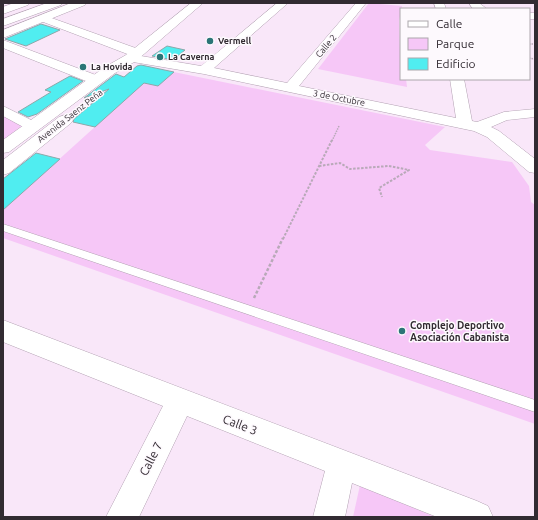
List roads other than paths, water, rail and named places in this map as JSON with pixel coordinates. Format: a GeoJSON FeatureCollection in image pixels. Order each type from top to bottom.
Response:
{"type":"FeatureCollection","features":[{"type":"Feature","properties":{"kind":"main road"},"geometry":{"type":"LineString","coordinates":[[3,10],[24,3]]}},
{"type":"Feature","properties":{"kind":"main road"},"geometry":{"type":"LineString","coordinates":[[3,17],[42,3]]}},
{"type":"Feature","properties":{"kind":"main road"},"geometry":{"type":"LineString","coordinates":[[3,23],[57,3]]}},
{"type":"Feature","properties":{"kind":"main road"},"geometry":{"type":"LineString","coordinates":[[3,34],[81,3]]}},
{"type":"Feature","properties":{"kind":"main road","name":"Avenida Saenz Peña"},"geometry":{"type":"LineString","coordinates":[[3,148],[96,80],[134,55],[198,3]]}},
{"type":"Feature","properties":{"kind":"main road","name":"Avenida Saenz Peña"},"geometry":{"type":"LineString","coordinates":[[3,169],[126,70],[134,55]]}},
{"type":"Feature","properties":{"kind":"street"},"geometry":{"type":"LineString","coordinates":[[204,70],[283,3]]}},
{"type":"Feature","properties":{"kind":"street","name":"Calle 2"},"geometry":{"type":"LineString","coordinates":[[290,88],[362,3]]}},
{"type":"Feature","properties":{"kind":"street","name":"3 de Octubre"},"geometry":{"type":"LineString","coordinates":[[42,18],[134,55],[472,126],[493,134],[535,168]]}},
{"type":"Feature","properties":{"kind":"street"},"geometry":{"type":"LineString","coordinates":[[3,44],[96,80]]}},
{"type":"Feature","properties":{"kind":"street"},"geometry":{"type":"LineString","coordinates":[[457,80],[472,126],[504,116],[535,113]]}},
{"type":"Feature","properties":{"kind":"street"},"geometry":{"type":"LineString","coordinates":[[3,110],[32,126]]}},
{"type":"Feature","properties":{"kind":"street","name":"Calle 3"},"geometry":{"type":"LineString","coordinates":[[7,339],[180,401],[477,517]]}},
{"type":"Feature","properties":{"kind":"street","name":"Calle 7"},"geometry":{"type":"LineString","coordinates":[[122,517],[180,401]]}},
{"type":"Feature","properties":{"kind":"street"},"geometry":{"type":"LineString","coordinates":[[329,517],[341,465]]}},
{"type":"Feature","properties":{"kind":"lane"},"geometry":{"type":"LineString","coordinates":[[3,227],[535,406]]}},
{"type":"Feature","properties":{"kind":"place","name":"Vermell"},"geometry":{"type":"Point","coordinates":[210,41]}},
{"type":"Feature","properties":{"kind":"place","name":"La Caverna"},"geometry":{"type":"Point","coordinates":[160,57]}},
{"type":"Feature","properties":{"kind":"place","name":"La Hovida"},"geometry":{"type":"Point","coordinates":[83,67]}},
{"type":"Feature","properties":{"kind":"place","name":"Complejo Deportivo Asociación Cabanista"},"geometry":{"type":"Point","coordinates":[402,331]}}]}
